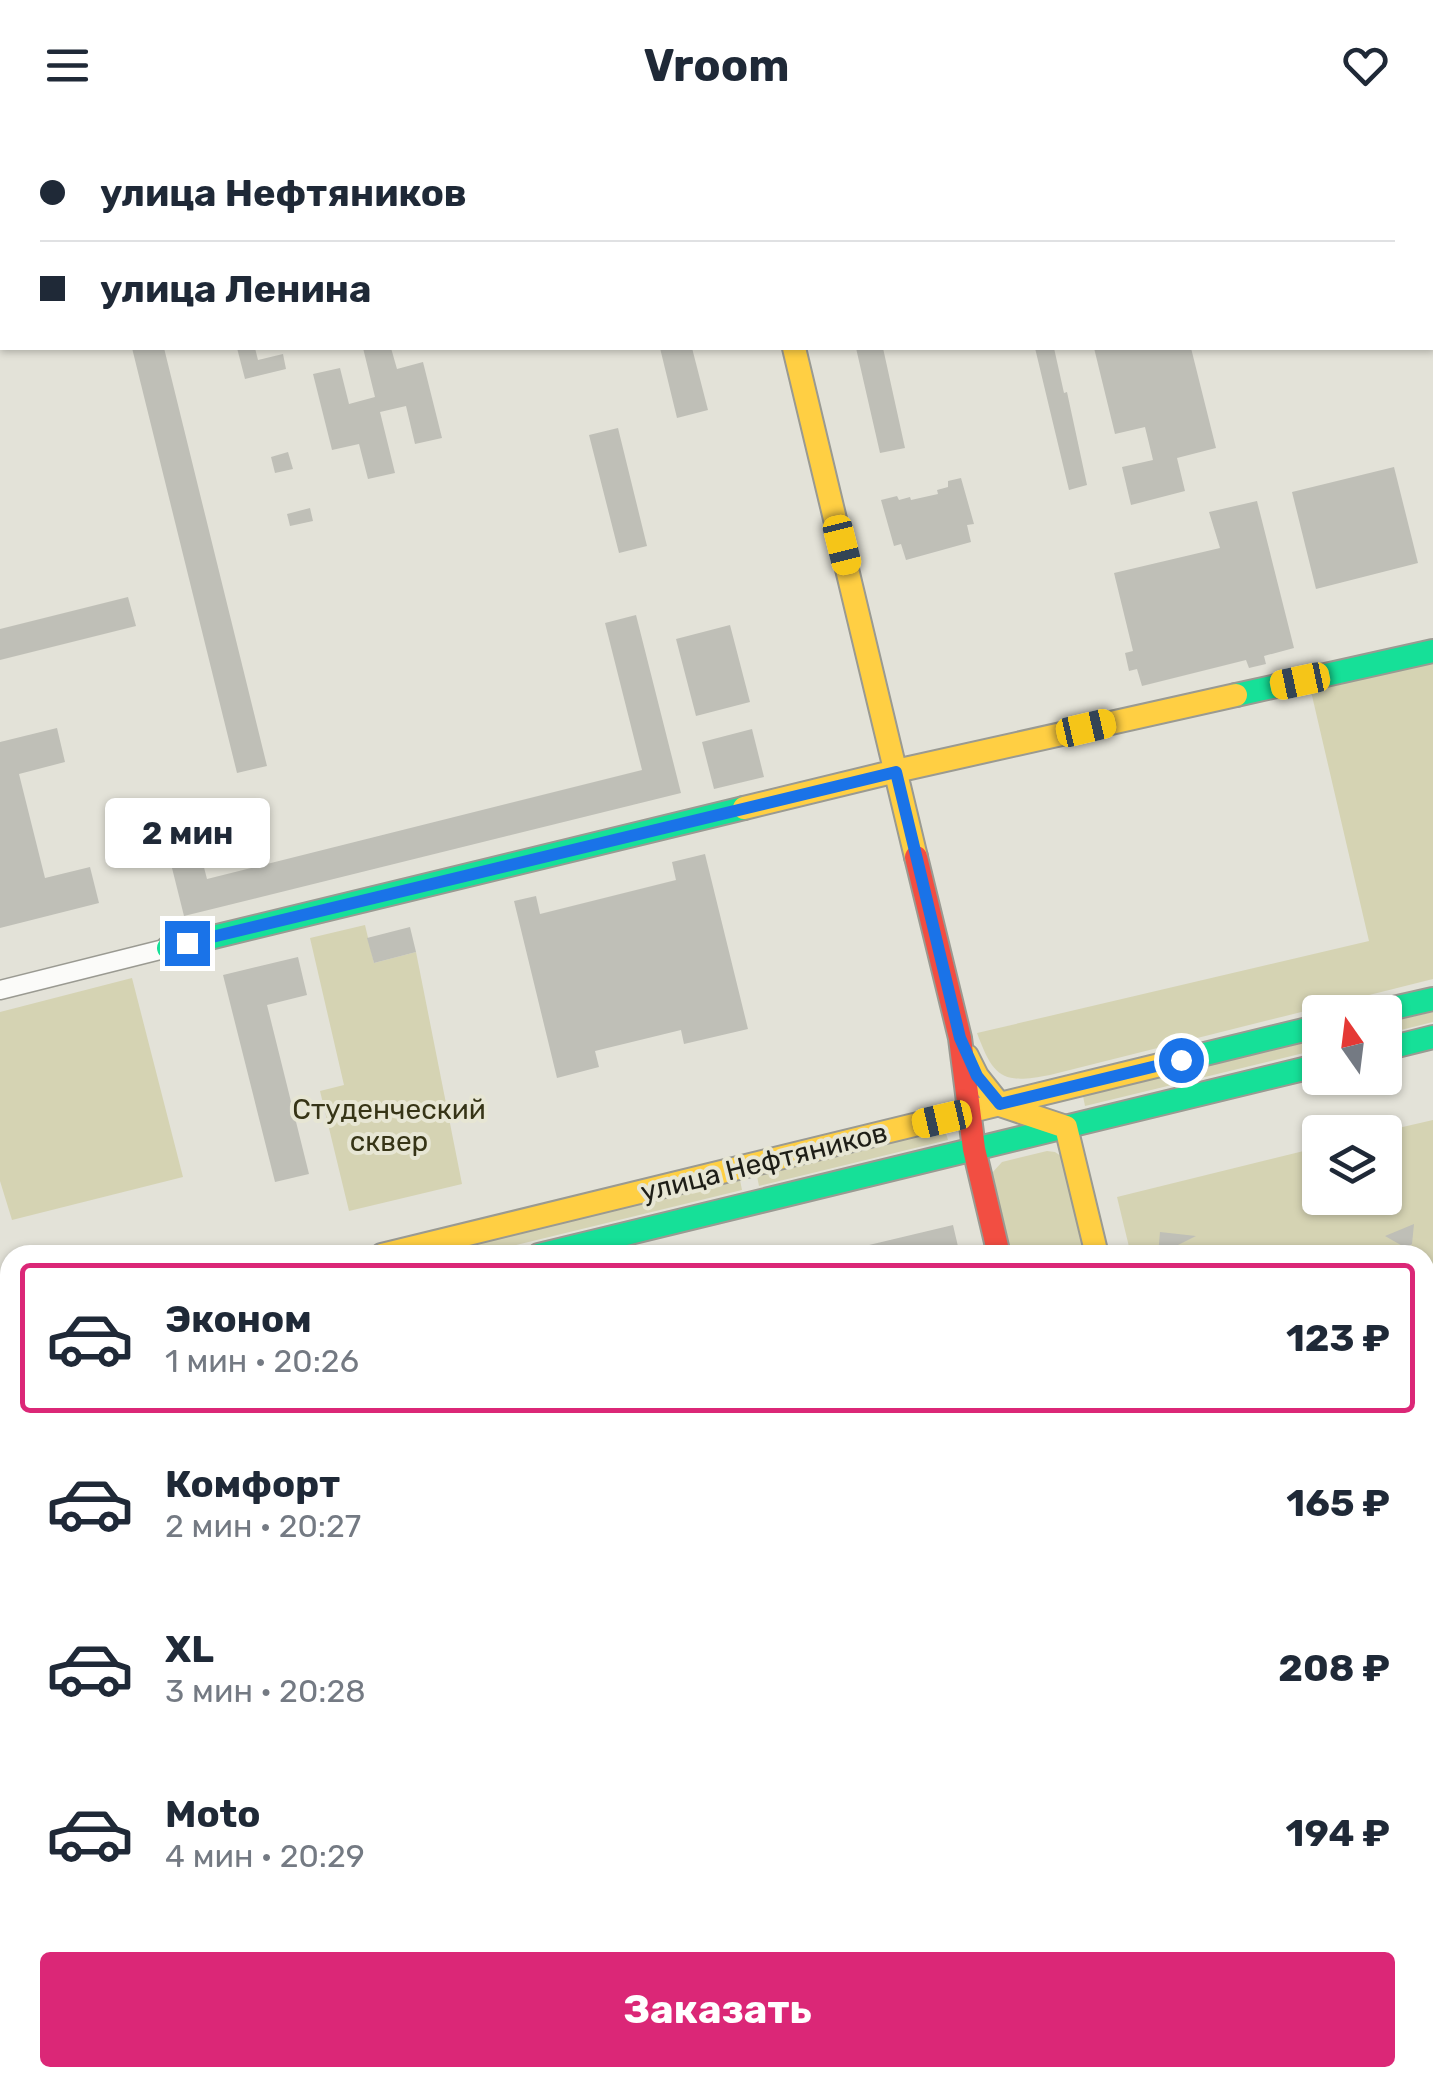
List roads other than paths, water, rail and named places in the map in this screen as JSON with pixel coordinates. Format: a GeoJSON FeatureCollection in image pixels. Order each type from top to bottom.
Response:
{"type":"FeatureCollection","features":[{"type":"Feature","properties":{"kind":"main road"},"geometry":{"type":"LineString","coordinates":[[794,350],[960,1038],[974,1149],[997,1245]]}},
{"type":"Feature","properties":{"kind":"main road"},"geometry":{"type":"LineString","coordinates":[[168,948],[896,772],[1433,650]]}},
{"type":"Feature","properties":{"kind":"main road"},"geometry":{"type":"LineString","coordinates":[[1402,1006],[1433,999]]}},
{"type":"Feature","properties":{"kind":"main road","name":"улица Нефтяников"},"geometry":{"type":"LineString","coordinates":[[423,1245],[1302,1030]]}},
{"type":"Feature","properties":{"kind":"main road"},"geometry":{"type":"LineString","coordinates":[[1402,1045],[1433,1037]]}},
{"type":"Feature","properties":{"kind":"main road"},"geometry":{"type":"LineString","coordinates":[[960,1038],[977,1076],[1000,1104],[1066,1127],[1096,1245]]}},
{"type":"Feature","properties":{"kind":"main road","name":"улица Нефтяников"},"geometry":{"type":"LineString","coordinates":[[580,1245],[1302,1069]]}},
{"type":"Feature","properties":{"kind":"main road"},"geometry":{"type":"LineString","coordinates":[[745,1166],[754,1203]]}},
{"type":"Feature","properties":{"kind":"street"},"geometry":{"type":"LineString","coordinates":[[0,990],[168,948]]}},
{"type":"Feature","properties":{"kind":"park label","name":"Студенческий сквер"},"geometry":{"type":"Point","coordinates":[389,1125]}}]}
